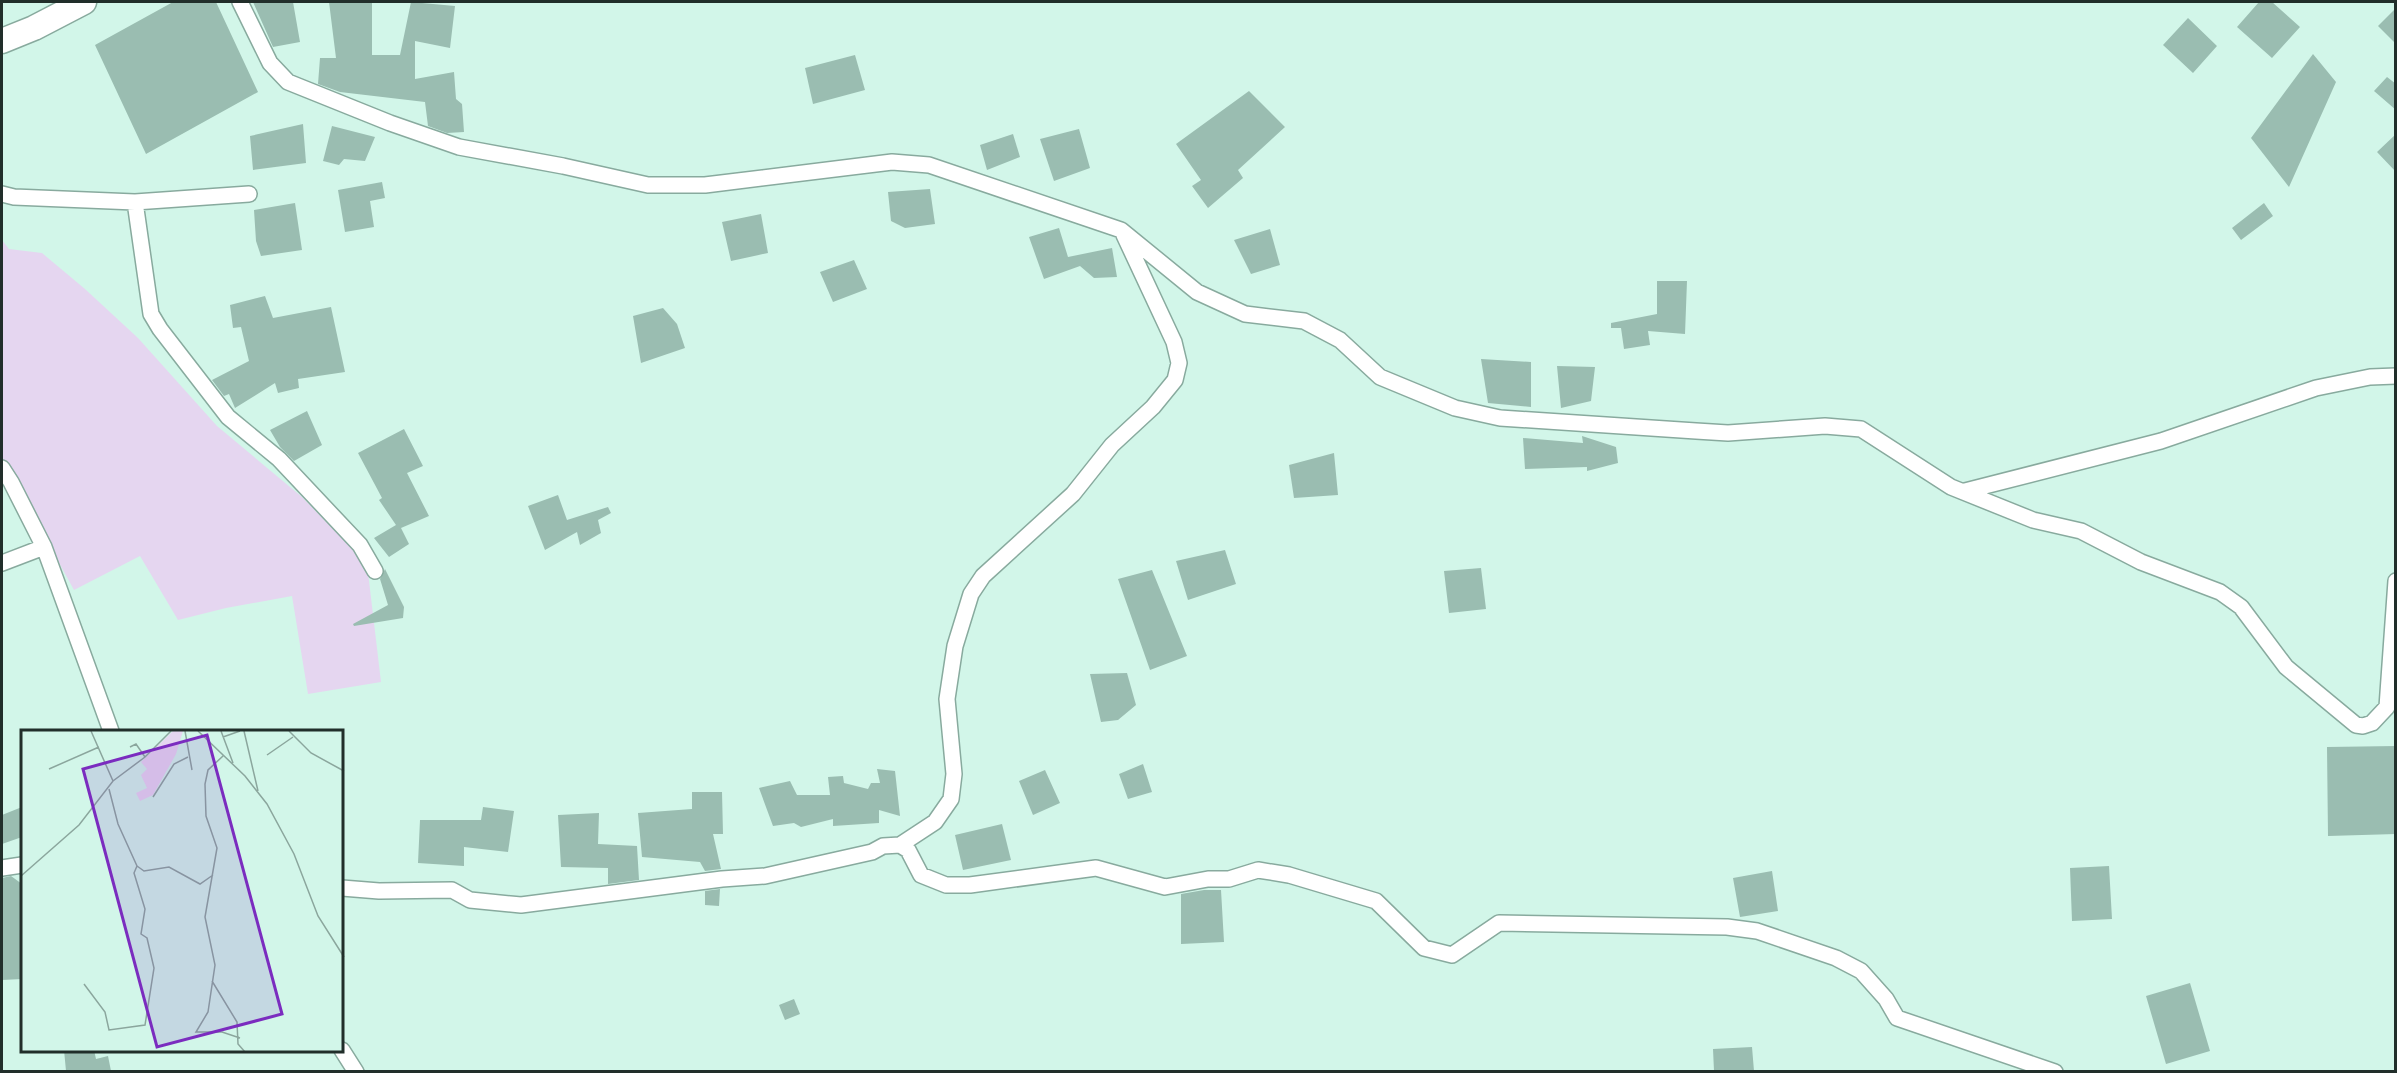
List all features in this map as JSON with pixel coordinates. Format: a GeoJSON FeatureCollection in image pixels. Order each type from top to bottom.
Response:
{"type":"FeatureCollection","features":[{"type":"Feature","properties":{"kind":"main road"},"geometry":{"type":"LineString","coordinates":[[2,41],[68,12],[84,2]]}},
{"type":"Feature","properties":{"kind":"street"},"geometry":{"type":"LineString","coordinates":[[240,2],[270,63],[288,82],[390,123],[459,147],[563,166],[648,185],[705,185],[892,162],[929,165],[1121,230],[1197,292],[1245,314],[1304,321],[1340,340],[1380,376],[1455,408],[1500,418],[1728,433],[1849,427],[1861,429],[1951,487],[2032,520],[2081,531],[2141,562],[2220,592],[2241,608],[2286,667],[2356,725],[2363,726],[2372,723],[2387,707],[2396,581]]}},
{"type":"Feature","properties":{"kind":"street"},"geometry":{"type":"LineString","coordinates":[[2,194],[14,197],[135,202],[249,194]]}},
{"type":"Feature","properties":{"kind":"street"},"geometry":{"type":"LineString","coordinates":[[135,202],[148,302],[151,314],[160,329],[228,417],[279,459],[360,545],[375,571]]}},
{"type":"Feature","properties":{"kind":"street"},"geometry":{"type":"LineString","coordinates":[[344,888],[379,891],[452,890],[470,900],[521,905],[723,879],[765,876],[900,844],[935,822],[951,799],[954,774],[947,699],[955,646],[965,611],[977,585],[982,576],[1089,476],[1112,445],[1153,406],[1175,380],[1179,363],[1173,342],[1121,230]]}},
{"type":"Feature","properties":{"kind":"street"},"geometry":{"type":"LineString","coordinates":[[1965,491],[2161,441],[2316,388],[2370,377],[2396,376]]}},
{"type":"Feature","properties":{"kind":"street"},"geometry":{"type":"LineString","coordinates":[[2,468],[12,482],[44,547],[111,730]]}},
{"type":"Feature","properties":{"kind":"street"},"geometry":{"type":"LineString","coordinates":[[2,563],[44,547]]}},
{"type":"Feature","properties":{"kind":"street"},"geometry":{"type":"LineString","coordinates":[[900,844],[908,850],[921,875],[946,885],[970,885],[1096,868],[1165,887],[1208,879],[1229,879],[1258,870],[1289,875],[1376,901],[1424,948],[1452,955],[1499,923],[1706,926],[1757,931],[1836,958],[1861,971],[1886,999],[1897,1017],[2055,1071]]}},
{"type":"Feature","properties":{"kind":"street"},"geometry":{"type":"LineString","coordinates":[[2,868],[21,865]]}},
{"type":"Feature","properties":{"kind":"street"},"geometry":{"type":"LineString","coordinates":[[343,1052],[356,1071]]}},
{"type":"Feature","properties":{"kind":"shaded area"},"geometry":{"type":"Polygon","coordinates":[[[2,240],[9,249],[42,253],[85,289],[138,338],[217,426],[302,497],[367,564],[381,682],[308,694],[292,596],[226,608],[178,620],[140,556],[74,590],[2,459],[2,240]]]}},
{"type":"Feature","properties":{"kind":"building"},"geometry":{"type":"Polygon","coordinates":[[[173,2],[216,2],[258,92],[146,154],[95,45],[173,2]]]}},
{"type":"Feature","properties":{"kind":"building"},"geometry":{"type":"Polygon","coordinates":[[[253,2],[293,2],[300,42],[273,47],[253,2]]]}},
{"type":"Feature","properties":{"kind":"building"},"geometry":{"type":"Polygon","coordinates":[[[329,2],[372,2],[372,55],[400,55],[411,2],[455,6],[450,48],[415,41],[415,79],[454,72],[456,99],[462,104],[464,132],[447,133],[428,126],[425,102],[340,92],[318,84],[320,58],[336,58],[329,2]]]}},
{"type":"Feature","properties":{"kind":"building"},"geometry":{"type":"Polygon","coordinates":[[[2259,2],[2272,2],[2300,27],[2272,58],[2237,27],[2259,2]]]}},
{"type":"Feature","properties":{"kind":"building"},"geometry":{"type":"Polygon","coordinates":[[[2396,8],[2396,44],[2378,26],[2396,8]]]}},
{"type":"Feature","properties":{"kind":"building"},"geometry":{"type":"Polygon","coordinates":[[[2188,18],[2217,46],[2193,73],[2163,45],[2188,18]]]}},
{"type":"Feature","properties":{"kind":"building"},"geometry":{"type":"Polygon","coordinates":[[[2313,54],[2336,82],[2289,187],[2251,138],[2313,54]]]}},
{"type":"Feature","properties":{"kind":"building"},"geometry":{"type":"Polygon","coordinates":[[[855,55],[865,90],[813,104],[805,68],[855,55]]]}},
{"type":"Feature","properties":{"kind":"building"},"geometry":{"type":"Polygon","coordinates":[[[2387,77],[2396,84],[2396,110],[2374,91],[2387,77]]]}},
{"type":"Feature","properties":{"kind":"building"},"geometry":{"type":"Polygon","coordinates":[[[1249,91],[1285,127],[1238,170],[1243,178],[1208,208],[1192,186],[1201,180],[1176,144],[1249,91]]]}},
{"type":"Feature","properties":{"kind":"building"},"geometry":{"type":"Polygon","coordinates":[[[303,124],[306,163],[253,170],[250,136],[303,124]]]}},
{"type":"Feature","properties":{"kind":"building"},"geometry":{"type":"Polygon","coordinates":[[[332,126],[375,137],[365,161],[344,159],[339,165],[323,161],[332,126]]]}},
{"type":"Feature","properties":{"kind":"building"},"geometry":{"type":"Polygon","coordinates":[[[1079,129],[1090,168],[1054,181],[1040,139],[1079,129]]]}},
{"type":"Feature","properties":{"kind":"building"},"geometry":{"type":"Polygon","coordinates":[[[1013,134],[1020,157],[987,170],[980,145],[1013,134]]]}},
{"type":"Feature","properties":{"kind":"building"},"geometry":{"type":"Polygon","coordinates":[[[2396,134],[2396,172],[2377,152],[2396,134]]]}},
{"type":"Feature","properties":{"kind":"building"},"geometry":{"type":"Polygon","coordinates":[[[382,182],[385,198],[370,201],[374,227],[345,232],[338,190],[382,182]]]}},
{"type":"Feature","properties":{"kind":"building"},"geometry":{"type":"Polygon","coordinates":[[[930,189],[935,224],[905,228],[891,221],[888,192],[930,189]]]}},
{"type":"Feature","properties":{"kind":"building"},"geometry":{"type":"Polygon","coordinates":[[[295,203],[302,250],[261,256],[256,241],[254,210],[295,203]]]}},
{"type":"Feature","properties":{"kind":"building"},"geometry":{"type":"Polygon","coordinates":[[[2264,203],[2273,216],[2241,240],[2232,228],[2264,203]]]}},
{"type":"Feature","properties":{"kind":"building"},"geometry":{"type":"Polygon","coordinates":[[[761,214],[768,253],[731,261],[722,222],[761,214]]]}},
{"type":"Feature","properties":{"kind":"building"},"geometry":{"type":"Polygon","coordinates":[[[1059,228],[1068,257],[1112,248],[1117,277],[1094,278],[1080,266],[1044,279],[1029,237],[1059,228]]]}},
{"type":"Feature","properties":{"kind":"building"},"geometry":{"type":"Polygon","coordinates":[[[1270,229],[1280,265],[1251,274],[1234,240],[1270,229]]]}},
{"type":"Feature","properties":{"kind":"building"},"geometry":{"type":"Polygon","coordinates":[[[854,260],[867,289],[833,302],[820,272],[854,260]]]}},
{"type":"Feature","properties":{"kind":"building"},"geometry":{"type":"Polygon","coordinates":[[[1657,281],[1687,281],[1685,334],[1648,331],[1650,345],[1624,349],[1621,328],[1611,328],[1611,323],[1657,314],[1657,281]]]}},
{"type":"Feature","properties":{"kind":"building"},"geometry":{"type":"Polygon","coordinates":[[[265,296],[273,318],[331,307],[345,372],[298,379],[299,388],[278,393],[275,383],[235,408],[229,394],[224,396],[212,380],[249,361],[241,327],[233,328],[230,305],[265,296]]]}},
{"type":"Feature","properties":{"kind":"building"},"geometry":{"type":"Polygon","coordinates":[[[663,308],[677,324],[685,348],[641,363],[633,316],[663,308]]]}},
{"type":"Feature","properties":{"kind":"building"},"geometry":{"type":"Polygon","coordinates":[[[1481,359],[1531,362],[1531,407],[1488,403],[1481,359]]]}},
{"type":"Feature","properties":{"kind":"building"},"geometry":{"type":"Polygon","coordinates":[[[1557,366],[1595,367],[1591,401],[1561,408],[1557,366]]]}},
{"type":"Feature","properties":{"kind":"building"},"geometry":{"type":"Polygon","coordinates":[[[307,411],[322,445],[294,461],[280,447],[270,430],[307,411]]]}},
{"type":"Feature","properties":{"kind":"building"},"geometry":{"type":"Polygon","coordinates":[[[404,429],[423,466],[407,473],[429,516],[401,528],[409,544],[389,557],[374,538],[396,525],[379,500],[382,498],[358,453],[404,429]]]}},
{"type":"Feature","properties":{"kind":"building"},"geometry":{"type":"Polygon","coordinates":[[[1582,436],[1616,447],[1618,463],[1587,471],[1587,467],[1525,469],[1523,438],[1583,443],[1582,436]]]}},
{"type":"Feature","properties":{"kind":"building"},"geometry":{"type":"Polygon","coordinates":[[[1334,453],[1338,495],[1294,498],[1289,465],[1334,453]]]}},
{"type":"Feature","properties":{"kind":"building"},"geometry":{"type":"Polygon","coordinates":[[[558,495],[567,520],[608,507],[611,513],[598,520],[601,533],[580,545],[577,532],[545,550],[528,506],[558,495]]]}},
{"type":"Feature","properties":{"kind":"building"},"geometry":{"type":"Polygon","coordinates":[[[1225,550],[1236,584],[1188,600],[1176,561],[1225,550]]]}},
{"type":"Feature","properties":{"kind":"building"},"geometry":{"type":"Polygon","coordinates":[[[1481,568],[1486,609],[1449,613],[1444,571],[1481,568]]]}},
{"type":"Feature","properties":{"kind":"building"},"geometry":{"type":"Polygon","coordinates":[[[385,569],[404,607],[403,618],[354,626],[353,624],[388,605],[380,579],[385,569]]]}},
{"type":"Feature","properties":{"kind":"building"},"geometry":{"type":"Polygon","coordinates":[[[1152,570],[1187,656],[1150,670],[1118,579],[1152,570]]]}},
{"type":"Feature","properties":{"kind":"building"},"geometry":{"type":"Polygon","coordinates":[[[1127,673],[1136,705],[1118,720],[1101,722],[1090,674],[1127,673]]]}},
{"type":"Feature","properties":{"kind":"building"},"geometry":{"type":"Polygon","coordinates":[[[2396,746],[2396,834],[2328,836],[2327,747],[2396,746]]]}},
{"type":"Feature","properties":{"kind":"building"},"geometry":{"type":"Polygon","coordinates":[[[1143,764],[1152,792],[1128,799],[1119,774],[1143,764]]]}},
{"type":"Feature","properties":{"kind":"building"},"geometry":{"type":"Polygon","coordinates":[[[877,769],[895,771],[900,816],[879,810],[879,823],[833,826],[833,819],[801,827],[794,823],[773,826],[759,788],[790,781],[797,795],[830,795],[828,777],[843,776],[844,783],[868,789],[871,783],[880,783],[877,769]]]}},
{"type":"Feature","properties":{"kind":"building"},"geometry":{"type":"Polygon","coordinates":[[[1045,770],[1060,803],[1033,815],[1019,781],[1045,770]]]}},
{"type":"Feature","properties":{"kind":"building"},"geometry":{"type":"Polygon","coordinates":[[[692,792],[722,792],[723,834],[713,834],[721,869],[705,871],[700,862],[642,857],[638,813],[692,809],[692,792]]]}},
{"type":"Feature","properties":{"kind":"building"},"geometry":{"type":"Polygon","coordinates":[[[21,807],[21,837],[2,844],[2,815],[21,807]]]}},
{"type":"Feature","properties":{"kind":"building"},"geometry":{"type":"Polygon","coordinates":[[[483,807],[514,811],[508,852],[464,847],[464,866],[418,863],[420,820],[481,820],[483,807]]]}},
{"type":"Feature","properties":{"kind":"building"},"geometry":{"type":"Polygon","coordinates":[[[599,813],[598,844],[637,846],[639,880],[608,884],[608,868],[561,867],[558,815],[599,813]]]}},
{"type":"Feature","properties":{"kind":"building"},"geometry":{"type":"Polygon","coordinates":[[[1002,824],[1011,860],[963,870],[955,835],[1002,824]]]}},
{"type":"Feature","properties":{"kind":"building"},"geometry":{"type":"Polygon","coordinates":[[[2109,866],[2112,919],[2072,921],[2070,868],[2109,866]]]}},
{"type":"Feature","properties":{"kind":"building"},"geometry":{"type":"Polygon","coordinates":[[[1772,871],[1778,911],[1740,917],[1733,878],[1772,871]]]}},
{"type":"Feature","properties":{"kind":"building"},"geometry":{"type":"Polygon","coordinates":[[[11,876],[21,883],[21,979],[2,980],[2,878],[11,876]]]}},
{"type":"Feature","properties":{"kind":"building"},"geometry":{"type":"Polygon","coordinates":[[[720,889],[719,906],[705,905],[705,891],[720,889]]]}},
{"type":"Feature","properties":{"kind":"building"},"geometry":{"type":"Polygon","coordinates":[[[1221,890],[1224,942],[1181,944],[1181,894],[1221,890]]]}},
{"type":"Feature","properties":{"kind":"building"},"geometry":{"type":"Polygon","coordinates":[[[2190,983],[2210,1051],[2166,1064],[2146,996],[2190,983]]]}},
{"type":"Feature","properties":{"kind":"building"},"geometry":{"type":"Polygon","coordinates":[[[794,999],[800,1014],[785,1020],[779,1005],[794,999]]]}},
{"type":"Feature","properties":{"kind":"building"},"geometry":{"type":"Polygon","coordinates":[[[1752,1047],[1754,1071],[1714,1071],[1713,1049],[1752,1047]]]}},
{"type":"Feature","properties":{"kind":"building"},"geometry":{"type":"Polygon","coordinates":[[[64,1052],[94,1052],[96,1059],[108,1056],[111,1071],[66,1071],[64,1052]]]}}]}
